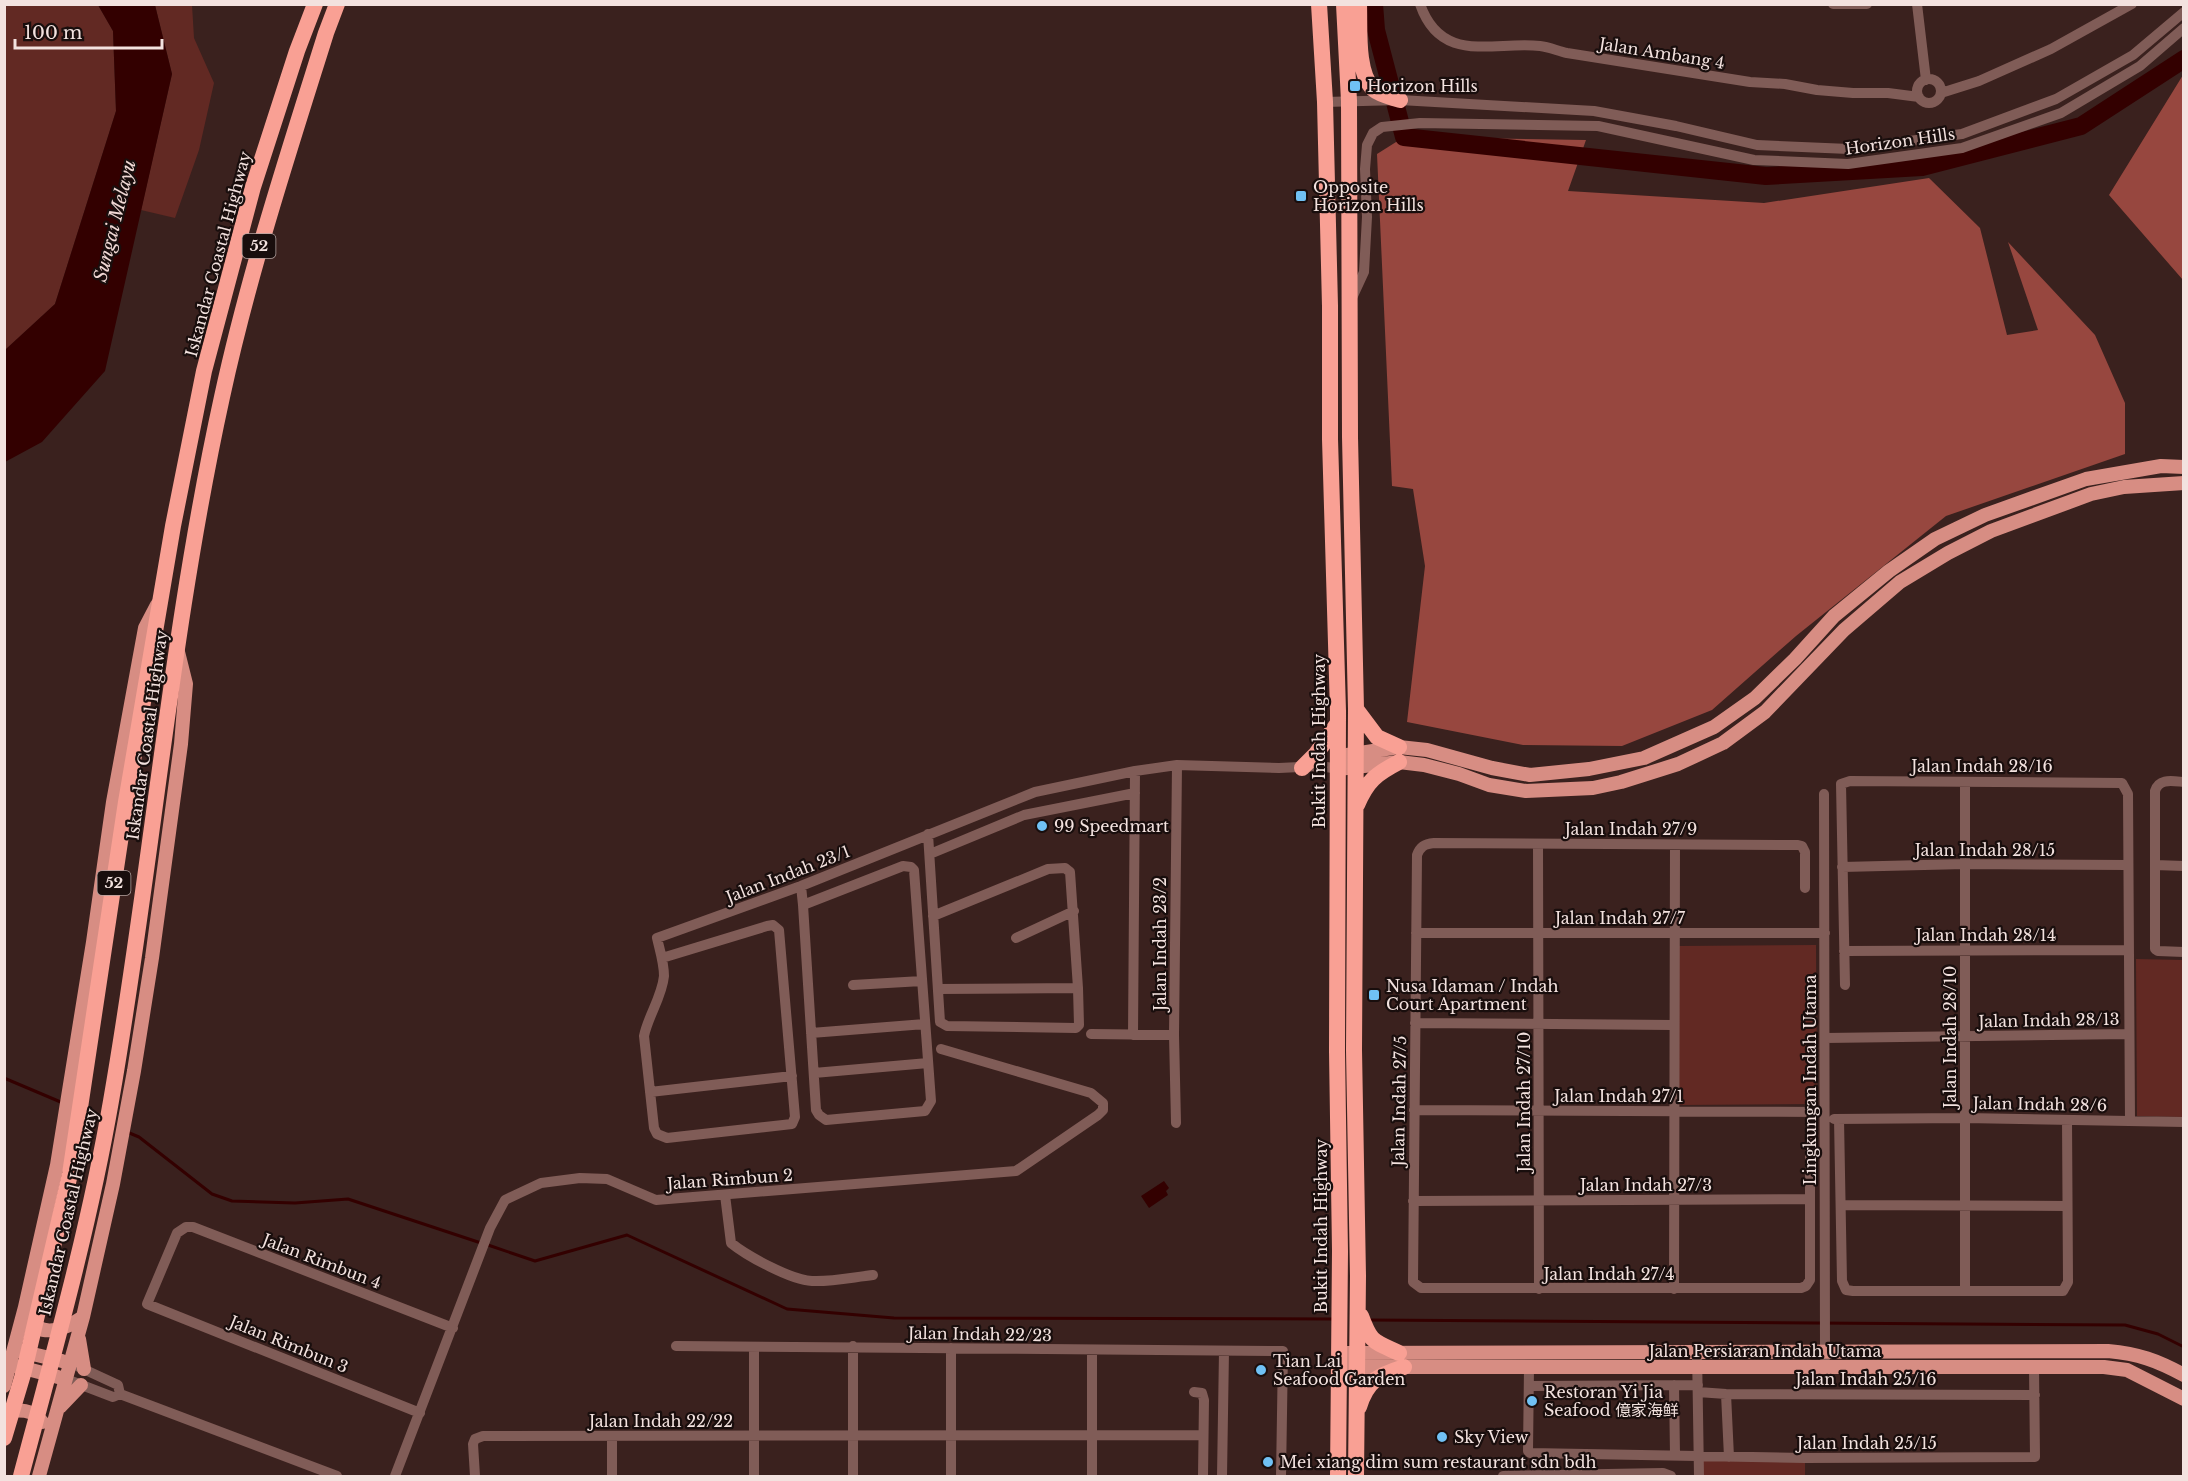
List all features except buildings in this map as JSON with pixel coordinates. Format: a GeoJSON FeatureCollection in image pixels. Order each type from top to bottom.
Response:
{"type":"FeatureCollection","features":[{"type":"Feature","properties":{"kind":"highway","name":"Iskandar Coastal Highway"},"geometry":{"type":"LineString","coordinates":[[4,1438],[24,1371],[70,1174],[126,802],[185,461],[215,326],[253,187],[297,51],[315,4]]}},
{"type":"Feature","properties":{"kind":"highway","name":"Iskandar Coastal Highway"},"geometry":{"type":"LineString","coordinates":[[21,1476],[62,1322],[96,1179],[111,1102],[135,953],[177,647],[205,482],[238,328],[264,229],[337,4]]}},
{"type":"Feature","properties":{"kind":"highway","name":"Bukit Indah Highway"},"geometry":{"type":"LineString","coordinates":[[1319,4],[1325,102],[1330,306],[1330,439],[1338,723],[1337,1051],[1340,1302],[1338,1476]]}},
{"type":"Feature","properties":{"kind":"highway"},"geometry":{"type":"LineString","coordinates":[[1344,4],[1349,101],[1350,449],[1356,709],[1354,812],[1357,1307],[1362,1334],[1356,1359],[1356,1476]]}},
{"type":"Feature","properties":{"kind":"highway"},"geometry":{"type":"LineString","coordinates":[[1359,4],[1362,66],[1367,80],[1373,89],[1400,100]]}},
{"type":"Feature","properties":{"kind":"highway"},"geometry":{"type":"LineString","coordinates":[[1354,812],[1363,790],[1370,781],[1399,755],[1377,737],[1356,709]]}},
{"type":"Feature","properties":{"kind":"highway"},"geometry":{"type":"LineString","coordinates":[[1302,768],[1316,754],[1338,723]]}},
{"type":"Feature","properties":{"kind":"highway"},"geometry":{"type":"LineString","coordinates":[[1355,1419],[1362,1396],[1369,1384],[1401,1360],[1362,1334]]}},
{"type":"Feature","properties":{"kind":"main road"},"geometry":{"type":"LineString","coordinates":[[1338,763],[1427,750],[1492,768],[1530,775],[1589,769],[1644,758],[1714,727],[1755,698],[1834,616],[1889,571],[1935,539],[1985,515],[2086,478],[2162,466],[2184,467]]}},
{"type":"Feature","properties":{"kind":"main road"},"geometry":{"type":"LineString","coordinates":[[1399,755],[1490,785],[1526,791],[1593,788],[1678,765],[1723,742],[1765,712],[1844,630],[1900,582],[1948,552],[1990,531],[2091,494],[2124,487],[2184,483]]}},
{"type":"Feature","properties":{"kind":"main road"},"geometry":{"type":"LineString","coordinates":[[4,1386],[25,1307],[63,1134],[113,802],[145,628],[163,592]]}},
{"type":"Feature","properties":{"kind":"main road"},"geometry":{"type":"LineString","coordinates":[[39,1476],[83,1317],[113,1185],[153,947],[181,744],[186,684],[177,647]]}},
{"type":"Feature","properties":{"kind":"main road"},"geometry":{"type":"LineString","coordinates":[[25,1307],[32,1324],[45,1330],[64,1328],[83,1317]]}},
{"type":"Feature","properties":{"kind":"main road"},"geometry":{"type":"LineString","coordinates":[[78,1334],[86,1370]]}},
{"type":"Feature","properties":{"kind":"main road"},"geometry":{"type":"LineString","coordinates":[[14,1350],[70,1363]]}},
{"type":"Feature","properties":{"kind":"main road","name":"Jalan Persiaran Indah Utama"},"geometry":{"type":"LineString","coordinates":[[1401,1360],[1697,1352],[2108,1351],[2138,1354],[2184,1375]]}},
{"type":"Feature","properties":{"kind":"main road","name":"Jalan Persiaran Indah Utama"},"geometry":{"type":"LineString","coordinates":[[1339,1360],[1401,1360],[1529,1367],[2104,1366],[2127,1370],[2184,1399]]}},
{"type":"Feature","properties":{"kind":"main road"},"geometry":{"type":"LineString","coordinates":[[10,1365],[66,1379]]}},
{"type":"Feature","properties":{"kind":"main road"},"geometry":{"type":"LineString","coordinates":[[57,1411],[83,1385]]}},
{"type":"Feature","properties":{"kind":"main road"},"geometry":{"type":"LineString","coordinates":[[4,1412],[23,1409],[37,1415],[50,1434]]}},
{"type":"Feature","properties":{"kind":"street","name":"Jalan Ambang 4"},"geometry":{"type":"LineString","coordinates":[[1420,4],[1433,29],[1445,39],[1460,45],[1500,48],[1542,46],[1567,53],[1749,82],[1785,84],[1829,91],[1888,93],[1919,97]]}},
{"type":"Feature","properties":{"kind":"street"},"geometry":{"type":"LineString","coordinates":[[1833,4],[1867,4]]}},
{"type":"Feature","properties":{"kind":"street"},"geometry":{"type":"LineString","coordinates":[[1917,4],[1926,80]]}},
{"type":"Feature","properties":{"kind":"street"},"geometry":{"type":"LineString","coordinates":[[1926,80],[1918,87],[1919,97],[1924,102],[1932,103],[1941,93],[1979,81],[2051,49],[2132,4]]}},
{"type":"Feature","properties":{"kind":"street","name":"Horizon Hills"},"geometry":{"type":"LineString","coordinates":[[1325,102],[1400,100],[1594,111],[1676,126],[1757,145],[1849,149],[1962,134],[2056,99],[2133,55],[2184,12]]}},
{"type":"Feature","properties":{"kind":"street","name":"Horizon Hills"},"geometry":{"type":"LineString","coordinates":[[1350,304],[1364,272],[1367,217],[1365,169],[1368,145],[1373,133],[1382,127],[1420,123],[1598,126],[1754,160],[1848,164],[1962,148],[2061,113],[2140,66],[2184,28]]}},
{"type":"Feature","properties":{"kind":"street"},"geometry":{"type":"LineString","coordinates":[[1926,80],[1937,82],[1941,93]]}},
{"type":"Feature","properties":{"kind":"street","name":"Jalan Indah 23/1"},"geometry":{"type":"LineString","coordinates":[[662,958],[657,938],[801,886],[1035,792],[1135,771],[1177,765],[1302,768],[1338,763]]}},
{"type":"Feature","properties":{"kind":"street","name":"Jalan Indah 23/2"},"geometry":{"type":"LineString","coordinates":[[1176,1123],[1174,1035],[1177,765]]}},
{"type":"Feature","properties":{"kind":"street"},"geometry":{"type":"LineString","coordinates":[[1133,1035],[1135,771]]}},
{"type":"Feature","properties":{"kind":"street","name":"Jalan Indah 28/16"},"geometry":{"type":"LineString","coordinates":[[1842,867],[1841,783],[1850,781],[2122,783],[2128,794],[2128,865]]}},
{"type":"Feature","properties":{"kind":"street"},"geometry":{"type":"LineString","coordinates":[[2184,782],[2166,781],[2157,785],[2155,865],[2155,949],[2184,952]]}},
{"type":"Feature","properties":{"kind":"street","name":"Jalan Indah 28/10"},"geometry":{"type":"LineString","coordinates":[[1965,782],[1965,1292]]}},
{"type":"Feature","properties":{"kind":"street"},"geometry":{"type":"LineString","coordinates":[[930,854],[1024,815],[1135,793]]}},
{"type":"Feature","properties":{"kind":"street","name":"Lingkungan Indah Utama"},"geometry":{"type":"LineString","coordinates":[[1824,794],[1824,1366]]}},
{"type":"Feature","properties":{"kind":"street"},"geometry":{"type":"LineString","coordinates":[[928,834],[930,854],[933,916],[940,1022],[947,1026],[1076,1028],[1079,1024],[1074,911],[1070,872],[1065,868],[1048,869],[933,916]]}},
{"type":"Feature","properties":{"kind":"street","name":"Jalan Indah 27/9"},"geometry":{"type":"LineString","coordinates":[[1419,849],[1426,844],[1434,843],[1802,846],[1805,852],[1805,888]]}},
{"type":"Feature","properties":{"kind":"street","name":"Jalan Indah 27/10"},"geometry":{"type":"LineString","coordinates":[[1538,844],[1539,1288]]}},
{"type":"Feature","properties":{"kind":"street"},"geometry":{"type":"LineString","coordinates":[[1674,1289],[1673,933],[1675,845]]}},
{"type":"Feature","properties":{"kind":"street","name":"Jalan Indah 27/5"},"geometry":{"type":"LineString","coordinates":[[1413,1282],[1417,855],[1419,849]]}},
{"type":"Feature","properties":{"kind":"street","name":"Jalan Indah 28/15"},"geometry":{"type":"LineString","coordinates":[[1842,867],[1965,864],[2128,865]]}},
{"type":"Feature","properties":{"kind":"street"},"geometry":{"type":"LineString","coordinates":[[2128,865],[2130,1121]]}},
{"type":"Feature","properties":{"kind":"street"},"geometry":{"type":"LineString","coordinates":[[2155,865],[2184,866]]}},
{"type":"Feature","properties":{"kind":"street"},"geometry":{"type":"LineString","coordinates":[[801,886],[802,905],[814,1073],[816,1110],[826,1120],[925,1111],[930,1106],[914,870],[912,867],[903,866],[802,905]]}},
{"type":"Feature","properties":{"kind":"street"},"geometry":{"type":"LineString","coordinates":[[1842,867],[1845,985]]}},
{"type":"Feature","properties":{"kind":"street"},"geometry":{"type":"LineString","coordinates":[[1016,938],[1074,911]]}},
{"type":"Feature","properties":{"kind":"street"},"geometry":{"type":"LineString","coordinates":[[768,926],[777,927],[792,1076],[795,1121],[789,1125],[661,1137],[657,1134],[654,1128],[644,1036],[664,979],[662,958],[768,926]]}},
{"type":"Feature","properties":{"kind":"street","name":"Jalan Indah 27/7"},"geometry":{"type":"LineString","coordinates":[[1416,933],[1825,933]]}},
{"type":"Feature","properties":{"kind":"street","name":"Jalan Indah 28/14"},"geometry":{"type":"LineString","coordinates":[[1844,951],[2129,950]]}},
{"type":"Feature","properties":{"kind":"street"},"geometry":{"type":"LineString","coordinates":[[853,985],[922,981]]}},
{"type":"Feature","properties":{"kind":"street"},"geometry":{"type":"LineString","coordinates":[[938,989],[1078,988]]}},
{"type":"Feature","properties":{"kind":"street"},"geometry":{"type":"LineString","coordinates":[[1415,1023],[1673,1025]]}},
{"type":"Feature","properties":{"kind":"street"},"geometry":{"type":"LineString","coordinates":[[811,1033],[925,1024]]}},
{"type":"Feature","properties":{"kind":"street"},"geometry":{"type":"LineString","coordinates":[[1090,1034],[1174,1035]]}},
{"type":"Feature","properties":{"kind":"street","name":"Jalan Indah 28/13"},"geometry":{"type":"LineString","coordinates":[[1825,1038],[2129,1034]]}},
{"type":"Feature","properties":{"kind":"street","name":"Jalan Rimbun 2"},"geometry":{"type":"LineString","coordinates":[[395,1476],[490,1228],[505,1200],[541,1183],[580,1178],[607,1179],[656,1200],[1016,1171],[1072,1135],[1103,1110],[1099,1098],[1091,1093],[941,1049]]}},
{"type":"Feature","properties":{"kind":"street"},"geometry":{"type":"LineString","coordinates":[[814,1073],[928,1064]]}},
{"type":"Feature","properties":{"kind":"street"},"geometry":{"type":"LineString","coordinates":[[650,1092],[792,1076]]}},
{"type":"Feature","properties":{"kind":"street","name":"Jalan Indah 27/1"},"geometry":{"type":"LineString","coordinates":[[1414,1110],[1825,1115]]}},
{"type":"Feature","properties":{"kind":"street","name":"Jalan Indah 28/6"},"geometry":{"type":"LineString","coordinates":[[1825,1115],[1839,1119],[1965,1118],[2184,1122]]}},
{"type":"Feature","properties":{"kind":"street"},"geometry":{"type":"LineString","coordinates":[[1839,1119],[1842,1281],[1846,1290],[1965,1292],[2063,1292],[2068,1282],[2067,1120]]}},
{"type":"Feature","properties":{"kind":"street"},"geometry":{"type":"LineString","coordinates":[[1810,1129],[1810,1199]]}},
{"type":"Feature","properties":{"kind":"street"},"geometry":{"type":"LineString","coordinates":[[725,1195],[731,1243],[744,1253],[798,1279],[812,1281],[873,1275]]}},
{"type":"Feature","properties":{"kind":"street","name":"Jalan Indah 27/3"},"geometry":{"type":"LineString","coordinates":[[1413,1201],[1810,1199]]}},
{"type":"Feature","properties":{"kind":"street","name":"Jalan Indah 27/4"},"geometry":{"type":"LineString","coordinates":[[1413,1282],[1421,1288],[1801,1288],[1806,1286],[1810,1280],[1810,1199]]}},
{"type":"Feature","properties":{"kind":"street"},"geometry":{"type":"LineString","coordinates":[[1841,1205],[2067,1206]]}},
{"type":"Feature","properties":{"kind":"street","name":"Jalan Rimbun 4"},"geometry":{"type":"LineString","coordinates":[[181,1230],[193,1227],[453,1328]]}},
{"type":"Feature","properties":{"kind":"street","name":"Jalan Rimbun 3"},"geometry":{"type":"LineString","coordinates":[[181,1230],[174,1239],[147,1304],[420,1413]]}},
{"type":"Feature","properties":{"kind":"street","name":"Jalan Indah 22/23"},"geometry":{"type":"LineString","coordinates":[[676,1346],[1283,1351],[1281,1476]]}},
{"type":"Feature","properties":{"kind":"street"},"geometry":{"type":"LineString","coordinates":[[853,1346],[853,1476]]}},
{"type":"Feature","properties":{"kind":"street"},"geometry":{"type":"LineString","coordinates":[[754,1347],[754,1476]]}},
{"type":"Feature","properties":{"kind":"street"},"geometry":{"type":"LineString","coordinates":[[951,1348],[951,1476]]}},
{"type":"Feature","properties":{"kind":"street"},"geometry":{"type":"LineString","coordinates":[[1092,1351],[1092,1476]]}},
{"type":"Feature","properties":{"kind":"street"},"geometry":{"type":"LineString","coordinates":[[1222,1476],[1224,1351]]}},
{"type":"Feature","properties":{"kind":"street"},"geometry":{"type":"LineString","coordinates":[[1697,1352],[1699,1476]]}},
{"type":"Feature","properties":{"kind":"street"},"geometry":{"type":"LineString","coordinates":[[70,1363],[118,1385],[120,1394]]}},
{"type":"Feature","properties":{"kind":"street"},"geometry":{"type":"LineString","coordinates":[[1529,1367],[1529,1386]]}},
{"type":"Feature","properties":{"kind":"street"},"geometry":{"type":"LineString","coordinates":[[2034,1367],[2034,1395]]}},
{"type":"Feature","properties":{"kind":"street"},"geometry":{"type":"LineString","coordinates":[[83,1385],[86,1370]]}},
{"type":"Feature","properties":{"kind":"street"},"geometry":{"type":"LineString","coordinates":[[66,1379],[113,1397],[120,1394],[337,1476]]}},
{"type":"Feature","properties":{"kind":"street"},"geometry":{"type":"LineString","coordinates":[[1674,1385],[1675,1455]]}},
{"type":"Feature","properties":{"kind":"street","name":"Jalan Indah 25/16"},"geometry":{"type":"LineString","coordinates":[[1529,1386],[1674,1385],[1726,1394],[2034,1395]]}},
{"type":"Feature","properties":{"kind":"street","name":"Jalan Indah 25/15"},"geometry":{"type":"LineString","coordinates":[[1529,1386],[1528,1451],[1530,1453],[1729,1457],[2035,1457],[2034,1395]]}},
{"type":"Feature","properties":{"kind":"street"},"geometry":{"type":"LineString","coordinates":[[1194,1392],[1202,1393],[1204,1400],[1203,1476]]}},
{"type":"Feature","properties":{"kind":"street"},"geometry":{"type":"LineString","coordinates":[[1726,1394],[1729,1457]]}},
{"type":"Feature","properties":{"kind":"street","name":"Jalan Indah 22/22"},"geometry":{"type":"LineString","coordinates":[[475,1476],[473,1444],[475,1439],[483,1436],[1203,1435]]}},
{"type":"Feature","properties":{"kind":"street"},"geometry":{"type":"LineString","coordinates":[[612,1436],[612,1476]]}},
{"type":"Feature","properties":{"kind":"street"},"geometry":{"type":"LineString","coordinates":[[1503,1476],[1663,1473],[1671,1476]]}},
{"type":"Feature","properties":{"kind":"shaded area"},"geometry":{"type":"Polygon","coordinates":[[[5,5],[98,5],[113,31],[116,111],[55,304],[5,350],[5,5]]]}},
{"type":"Feature","properties":{"kind":"shaded area"},"geometry":{"type":"Polygon","coordinates":[[[155,5],[192,5],[194,38],[214,83],[199,150],[175,218],[141,210],[172,74],[155,5]]]}},
{"type":"Feature","properties":{"kind":"shaded area"},"geometry":{"type":"Polygon","coordinates":[[[2183,75],[2183,280],[2109,195],[2183,75]]]}},
{"type":"Feature","properties":{"kind":"shaded area"},"geometry":{"type":"Polygon","coordinates":[[[1404,137],[1586,140],[1568,191],[1764,203],[1929,178],[1980,228],[2007,335],[2038,330],[2008,242],[2095,335],[2125,403],[2125,454],[1946,516],[1796,636],[1712,710],[1622,746],[1523,745],[1407,722],[1425,566],[1413,489],[1392,486],[1377,154],[1404,137]]]}},
{"type":"Feature","properties":{"kind":"shaded area"},"geometry":{"type":"Polygon","coordinates":[[[1816,945],[1817,1104],[1679,1105],[1679,946],[1816,945]]]}},
{"type":"Feature","properties":{"kind":"shaded area"},"geometry":{"type":"Polygon","coordinates":[[[2136,959],[2183,960],[2183,1117],[2137,1116],[2136,959]]]}},
{"type":"Feature","properties":{"kind":"shaded area"},"geometry":{"type":"Polygon","coordinates":[[[1699,1456],[1805,1458],[1805,1476],[1699,1476],[1699,1456]]]}},
{"type":"Feature","properties":{"kind":"water","name":"Sungai Melayu"},"geometry":{"type":"Polygon","coordinates":[[[98,5],[155,5],[172,74],[105,371],[42,442],[5,462],[5,350],[55,304],[116,111],[113,31],[98,5]]]}},
{"type":"Feature","properties":{"kind":"water"},"geometry":{"type":"Polygon","coordinates":[[[1164,1181],[1169,1188],[1166,1191],[1168,1195],[1149,1208],[1141,1196],[1164,1181]]]}},
{"type":"Feature","properties":{"kind":"waterway"},"geometry":{"type":"LineString","coordinates":[[1374,4],[1376,30],[1404,137],[1766,176],[1922,167],[2081,126],[2184,59]]}},
{"type":"Feature","properties":{"kind":"waterway"},"geometry":{"type":"LineString","coordinates":[[4,1078],[63,1103]]}},
{"type":"Feature","properties":{"kind":"waterway"},"geometry":{"type":"LineString","coordinates":[[91,1116],[102,1120]]}},
{"type":"Feature","properties":{"kind":"waterway"},"geometry":{"type":"LineString","coordinates":[[127,1132],[139,1137],[212,1194],[232,1201],[295,1203],[348,1199],[481,1243]]}},
{"type":"Feature","properties":{"kind":"waterway"},"geometry":{"type":"LineString","coordinates":[[488,1245],[535,1261],[627,1235],[787,1309],[894,1318],[1334,1319]]}},
{"type":"Feature","properties":{"kind":"waterway"},"geometry":{"type":"LineString","coordinates":[[1368,1320],[2125,1325],[2158,1334],[2184,1347]]}},
{"type":"Feature","properties":{"kind":"place","name":"Horizon Hills"},"geometry":{"type":"Point","coordinates":[1355,86]}},
{"type":"Feature","properties":{"kind":"place","name":"Opposite Horizon Hills"},"geometry":{"type":"Point","coordinates":[1301,196]}},
{"type":"Feature","properties":{"kind":"place","name":"99 Speedmart"},"geometry":{"type":"Point","coordinates":[1042,826]}},
{"type":"Feature","properties":{"kind":"place","name":"Nusa Idaman / Indah Court Apartment"},"geometry":{"type":"Point","coordinates":[1374,995]}},
{"type":"Feature","properties":{"kind":"place","name":"Tian Lai Seafood Garden"},"geometry":{"type":"Point","coordinates":[1261,1370]}},
{"type":"Feature","properties":{"kind":"place","name":"Restoran Yi Jia Seafood 億家海鲜"},"geometry":{"type":"Point","coordinates":[1532,1401]}},
{"type":"Feature","properties":{"kind":"place","name":"Sky View"},"geometry":{"type":"Point","coordinates":[1442,1437]}},
{"type":"Feature","properties":{"kind":"place","name":"Mei xiang dim sum restaurant sdn bdh"},"geometry":{"type":"Point","coordinates":[1268,1462]}}]}
